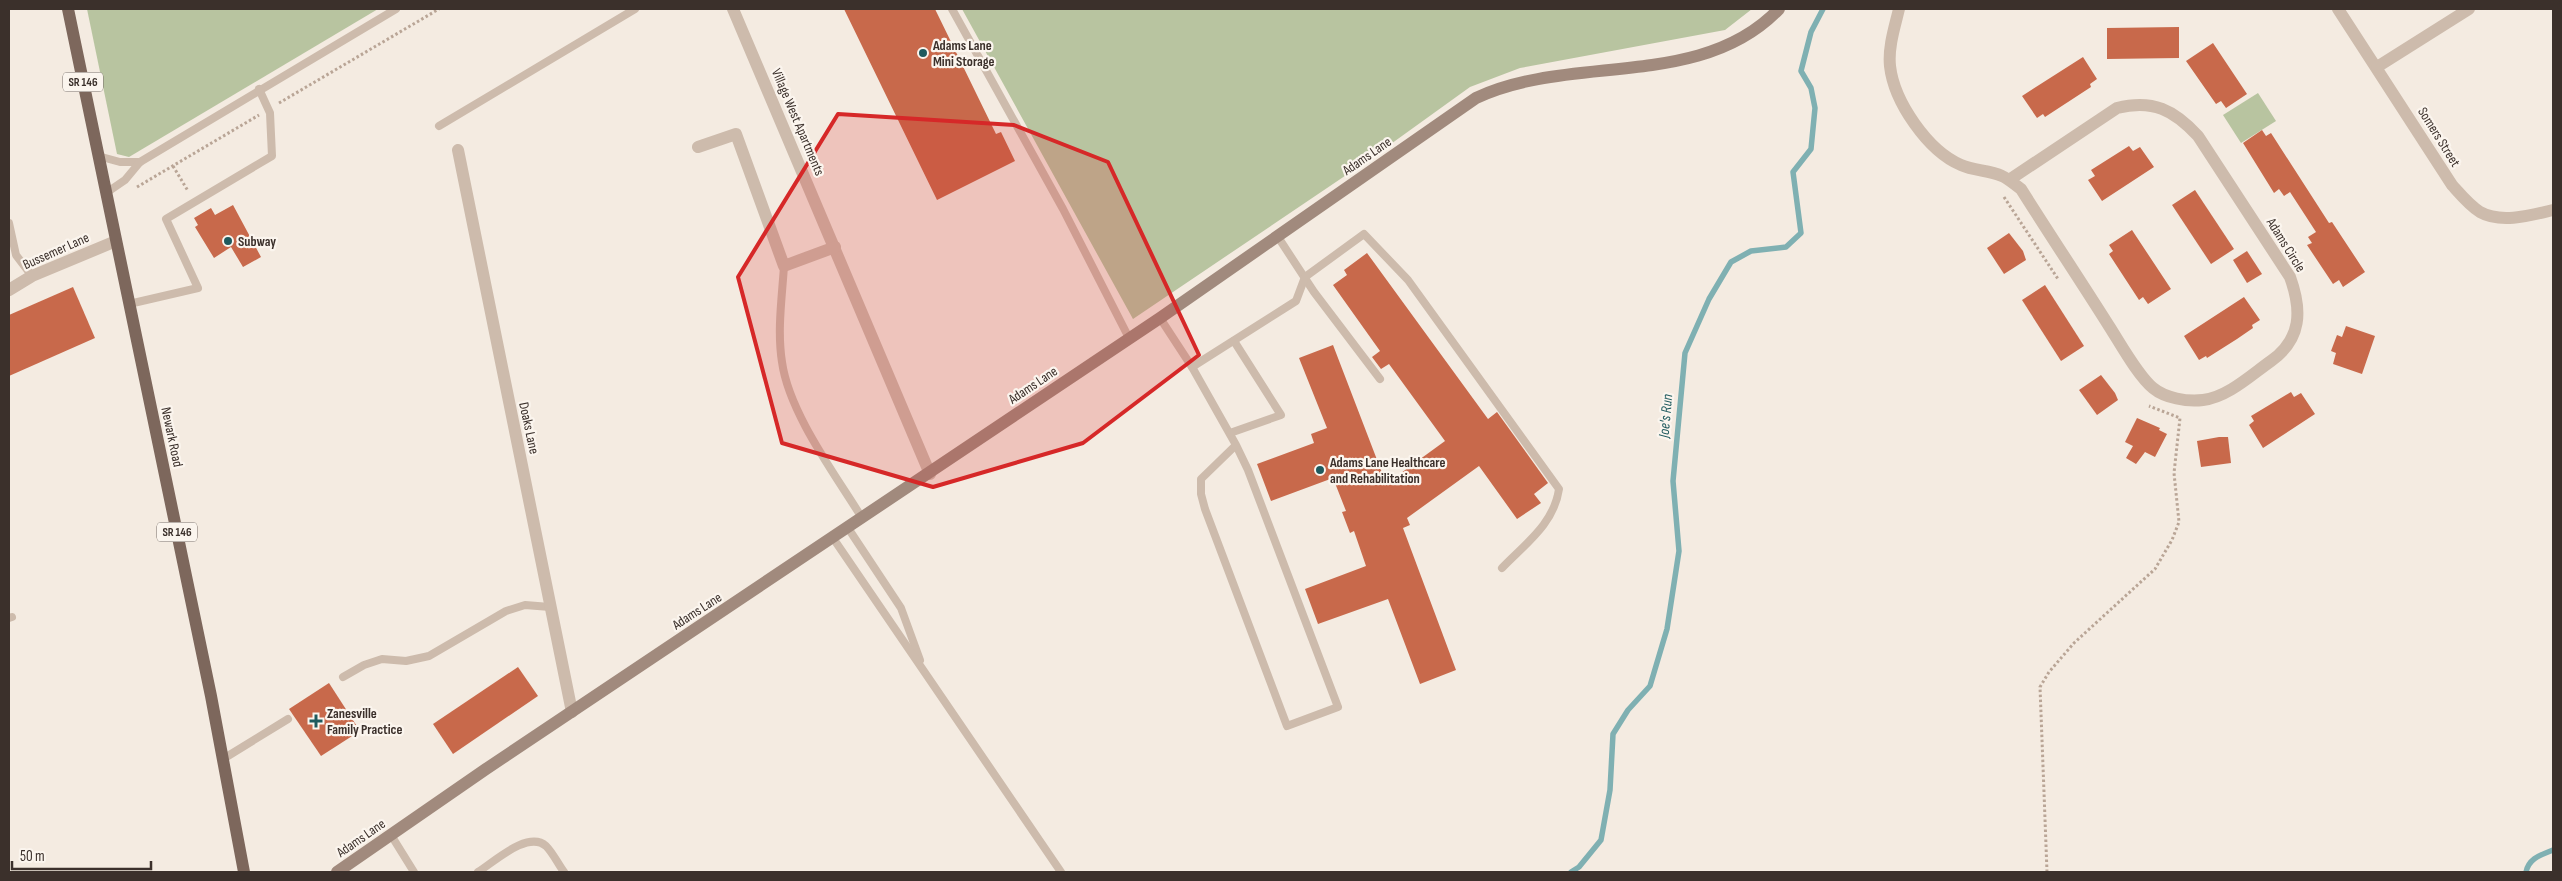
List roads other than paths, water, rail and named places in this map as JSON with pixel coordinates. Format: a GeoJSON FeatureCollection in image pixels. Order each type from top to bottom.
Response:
{"type":"FeatureCollection","features":[{"type":"Feature","properties":{"kind":"main road","name":"Newark Road"},"geometry":{"type":"LineString","coordinates":[[68,9],[223,758],[244,872]]}},
{"type":"Feature","properties":{"kind":"street","name":"Village West Apartments"},"geometry":{"type":"LineString","coordinates":[[733,9],[930,474]]}},
{"type":"Feature","properties":{"kind":"street","name":"Adams Lane"},"geometry":{"type":"LineString","coordinates":[[337,872],[572,712],[930,474],[1160,318],[1278,237],[1456,110],[1494,90],[1539,79],[1693,57],[1721,48],[1744,36],[1767,21],[1779,9]]}},
{"type":"Feature","properties":{"kind":"street","name":"Adams Circle"},"geometry":{"type":"LineString","coordinates":[[1899,9],[1892,36],[1890,65],[1895,85],[1904,106],[1923,135],[1940,153],[1962,166],[2001,176],[2021,189],[2129,357],[2152,388],[2166,396],[2202,400],[2222,395],[2278,356],[2291,339],[2299,320],[2298,298],[2290,277],[2198,136],[2182,118],[2160,107],[2134,104],[2117,108],[2009,180]]}},
{"type":"Feature","properties":{"kind":"street","name":"Somers Street"},"geometry":{"type":"LineString","coordinates":[[2338,9],[2452,185],[2469,204],[2482,214],[2503,217],[2526,217],[2553,210]]}},
{"type":"Feature","properties":{"kind":"street"},"geometry":{"type":"LineString","coordinates":[[2377,67],[2469,9]]}},
{"type":"Feature","properties":{"kind":"street"},"geometry":{"type":"LineString","coordinates":[[698,147],[736,134],[784,266],[835,247]]}},
{"type":"Feature","properties":{"kind":"street","name":"Doaks Lane"},"geometry":{"type":"LineString","coordinates":[[458,150],[572,712]]}},
{"type":"Feature","properties":{"kind":"street","name":"Bussemer Lane"},"geometry":{"type":"LineString","coordinates":[[9,290],[32,276],[116,241]]}},
{"type":"Feature","properties":{"kind":"lane"},"geometry":{"type":"LineString","coordinates":[[106,193],[125,180],[140,162],[259,89],[396,9]]}},
{"type":"Feature","properties":{"kind":"lane"},"geometry":{"type":"LineString","coordinates":[[439,126],[635,9]]}},
{"type":"Feature","properties":{"kind":"lane"},"geometry":{"type":"LineString","coordinates":[[952,9],[1063,208],[1129,338]]}},
{"type":"Feature","properties":{"kind":"lane"},"geometry":{"type":"LineString","coordinates":[[129,304],[198,288],[166,219],[272,156],[268,110],[259,89]]}},
{"type":"Feature","properties":{"kind":"lane"},"geometry":{"type":"LineString","coordinates":[[98,156],[120,162],[140,162]]}},
{"type":"Feature","properties":{"kind":"lane"},"geometry":{"type":"LineString","coordinates":[[9,223],[12,256],[32,276]]}},
{"type":"Feature","properties":{"kind":"lane"},"geometry":{"type":"LineString","coordinates":[[1192,367],[1296,302],[1305,277],[1364,234],[1408,280],[1559,489],[1556,505],[1548,520],[1502,568]]}},
{"type":"Feature","properties":{"kind":"lane"},"geometry":{"type":"LineString","coordinates":[[1278,237],[1314,292],[1380,380]]}},
{"type":"Feature","properties":{"kind":"lane"},"geometry":{"type":"LineString","coordinates":[[784,266],[780,335],[782,362],[789,392],[808,429],[862,518]]}},
{"type":"Feature","properties":{"kind":"lane"},"geometry":{"type":"LineString","coordinates":[[1160,318],[1192,367],[1230,433],[1236,445],[1248,470],[1338,707],[1287,726],[1204,509],[1201,494],[1201,479],[1236,445]]}},
{"type":"Feature","properties":{"kind":"lane"},"geometry":{"type":"LineString","coordinates":[[1230,433],[1282,415],[1234,341]]}},
{"type":"Feature","properties":{"kind":"lane"},"geometry":{"type":"LineString","coordinates":[[848,528],[902,608],[923,670]]}},
{"type":"Feature","properties":{"kind":"lane"},"geometry":{"type":"LineString","coordinates":[[833,538],[1061,872]]}},
{"type":"Feature","properties":{"kind":"lane"},"geometry":{"type":"LineString","coordinates":[[343,677],[364,665],[382,659],[406,662],[429,656],[506,611],[525,605],[550,607]]}},
{"type":"Feature","properties":{"kind":"lane"},"geometry":{"type":"LineString","coordinates":[[223,758],[288,718]]}},
{"type":"Feature","properties":{"kind":"lane"},"geometry":{"type":"LineString","coordinates":[[390,835],[414,872]]}},
{"type":"Feature","properties":{"kind":"lane"},"geometry":{"type":"LineString","coordinates":[[478,872],[525,841],[539,842],[546,846],[564,872]]}},
{"type":"Feature","properties":{"kind":"waterway","name":"Joe's Run"},"geometry":{"type":"LineString","coordinates":[[1571,872],[1579,867],[1601,840],[1610,790],[1613,734],[1628,710],[1650,686],[1667,629],[1679,551],[1673,481],[1685,353],[1709,299],[1731,262],[1751,251],[1786,247],[1801,233],[1793,172],[1811,149],[1815,108],[1811,88],[1801,71],[1811,32],[1823,9]]}},
{"type":"Feature","properties":{"kind":"waterway"},"geometry":{"type":"LineString","coordinates":[[2526,872],[2533,860],[2553,850]]}},
{"type":"Feature","properties":{"kind":"place","name":"Adams Lane Mini Storage"},"geometry":{"type":"Point","coordinates":[923,53]}},
{"type":"Feature","properties":{"kind":"place","name":"Subway"},"geometry":{"type":"Point","coordinates":[228,241]}},
{"type":"Feature","properties":{"kind":"place","name":"Adams Lane Healthcare and Rehabilitation"},"geometry":{"type":"Point","coordinates":[1320,470]}},
{"type":"Feature","properties":{"kind":"place","name":"Zanesville Family Practice"},"geometry":{"type":"Point","coordinates":[316,721]}}]}
